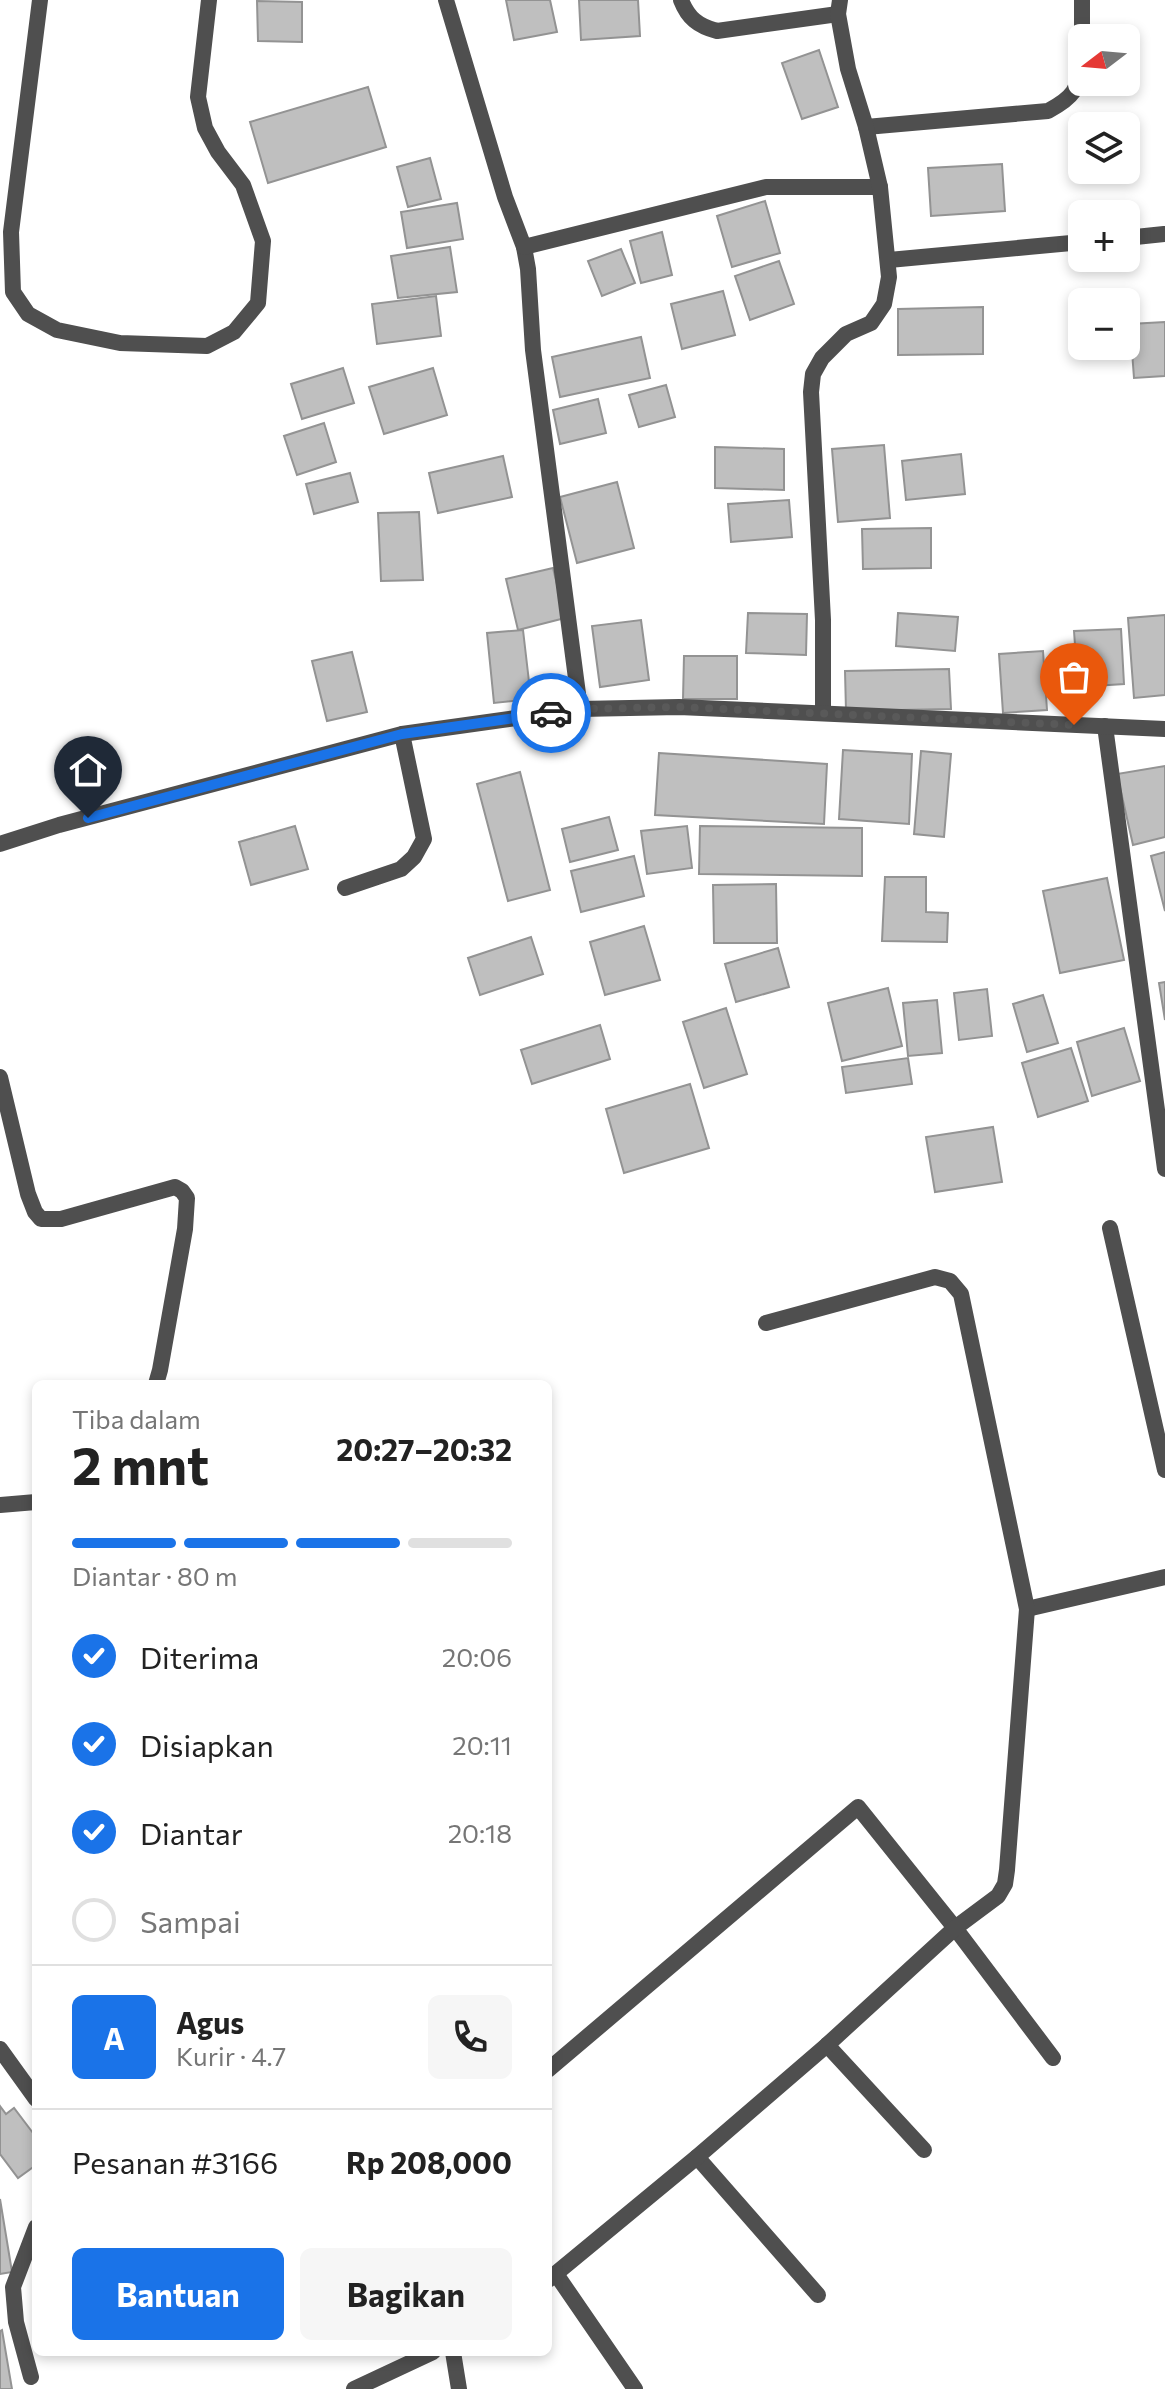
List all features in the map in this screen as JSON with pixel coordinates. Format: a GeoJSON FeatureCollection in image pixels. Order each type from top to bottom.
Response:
{"type":"FeatureCollection","features":[{"type":"Feature","properties":{"kind":"street"},"geometry":{"type":"LineString","coordinates":[[40,0],[6,231],[13,292],[28,314],[57,330],[120,343],[207,346],[234,332],[258,303],[263,241],[243,185],[218,152],[205,128],[198,97],[209,0]]}},
{"type":"Feature","properties":{"kind":"street"},"geometry":{"type":"LineString","coordinates":[[446,0],[505,197],[524,247],[531,299],[533,350],[580,709]]}},
{"type":"Feature","properties":{"kind":"street"},"geometry":{"type":"LineString","coordinates":[[681,0],[687,16],[704,28],[717,31],[839,7],[848,69],[880,187],[889,260],[884,304],[871,323],[846,334],[822,358],[813,374],[812,383],[823,620],[823,713]]}},
{"type":"Feature","properties":{"kind":"street"},"geometry":{"type":"LineString","coordinates":[[1082,0],[1082,24]]}},
{"type":"Feature","properties":{"kind":"street"},"geometry":{"type":"LineString","coordinates":[[866,127],[1048,111],[1071,96]]}},
{"type":"Feature","properties":{"kind":"street"},"geometry":{"type":"LineString","coordinates":[[524,247],[766,187],[880,187]]}},
{"type":"Feature","properties":{"kind":"street"},"geometry":{"type":"LineString","coordinates":[[1140,237],[1164,234]]}},
{"type":"Feature","properties":{"kind":"street"},"geometry":{"type":"LineString","coordinates":[[889,260],[1068,243]]}},
{"type":"Feature","properties":{"kind":"street"},"geometry":{"type":"LineString","coordinates":[[0,844],[59,825],[402,734],[580,709],[679,707],[1165,729]]}},
{"type":"Feature","properties":{"kind":"street"},"geometry":{"type":"LineString","coordinates":[[1105,726],[1165,1169]]}},
{"type":"Feature","properties":{"kind":"street"},"geometry":{"type":"LineString","coordinates":[[345,888],[401,869],[414,857],[424,839],[402,734]]}},
{"type":"Feature","properties":{"kind":"street"},"geometry":{"type":"LineString","coordinates":[[0,1077],[28,1194],[41,1219],[61,1219],[175,1187],[187,1198],[176,1285],[157,1380]]}},
{"type":"Feature","properties":{"kind":"street"},"geometry":{"type":"LineString","coordinates":[[1110,1228],[1165,1470]]}},
{"type":"Feature","properties":{"kind":"street"},"geometry":{"type":"LineString","coordinates":[[635,2389],[552,2277],[827,2045],[955,1928],[998,1896],[1005,1884],[1027,1609],[961,1294],[950,1281],[935,1277],[766,1323]]}},
{"type":"Feature","properties":{"kind":"street"},"geometry":{"type":"LineString","coordinates":[[0,1505],[32,1502]]}},
{"type":"Feature","properties":{"kind":"street"},"geometry":{"type":"LineString","coordinates":[[1027,1609],[1165,1577]]}},
{"type":"Feature","properties":{"kind":"street"},"geometry":{"type":"LineString","coordinates":[[552,2067],[858,1807],[1053,2058]]}},
{"type":"Feature","properties":{"kind":"street"},"geometry":{"type":"LineString","coordinates":[[827,2045],[924,2150]]}},
{"type":"Feature","properties":{"kind":"street"},"geometry":{"type":"LineString","coordinates":[[0,2049],[32,2093]]}},
{"type":"Feature","properties":{"kind":"street"},"geometry":{"type":"LineString","coordinates":[[697,2157],[818,2295]]}},
{"type":"Feature","properties":{"kind":"street"},"geometry":{"type":"LineString","coordinates":[[31,2377],[16,2322],[13,2287],[32,2237]]}},
{"type":"Feature","properties":{"kind":"street"},"geometry":{"type":"LineString","coordinates":[[354,2389],[424,2356]]}},
{"type":"Feature","properties":{"kind":"street"},"geometry":{"type":"LineString","coordinates":[[454,2356],[459,2389]]}},
{"type":"Feature","properties":{"kind":"building"},"geometry":{"type":"Polygon","coordinates":[[[506,0],[550,0],[557,32],[514,40],[506,0]]]}},
{"type":"Feature","properties":{"kind":"building"},"geometry":{"type":"Polygon","coordinates":[[[579,0],[638,0],[640,36],[581,40],[579,0]]]}},
{"type":"Feature","properties":{"kind":"building"},"geometry":{"type":"Polygon","coordinates":[[[257,1],[302,2],[302,42],[258,41],[257,1]]]}},
{"type":"Feature","properties":{"kind":"building"},"geometry":{"type":"Polygon","coordinates":[[[819,50],[838,107],[802,119],[782,63],[819,50]]]}},
{"type":"Feature","properties":{"kind":"building"},"geometry":{"type":"Polygon","coordinates":[[[368,87],[386,147],[268,183],[250,122],[368,87]]]}},
{"type":"Feature","properties":{"kind":"building"},"geometry":{"type":"Polygon","coordinates":[[[430,158],[441,199],[408,207],[397,167],[430,158]]]}},
{"type":"Feature","properties":{"kind":"building"},"geometry":{"type":"Polygon","coordinates":[[[1002,164],[1005,211],[931,216],[928,168],[1002,164]]]}},
{"type":"Feature","properties":{"kind":"building"},"geometry":{"type":"Polygon","coordinates":[[[765,201],[780,253],[732,267],[717,216],[765,201]]]}},
{"type":"Feature","properties":{"kind":"building"},"geometry":{"type":"Polygon","coordinates":[[[457,203],[463,239],[407,248],[401,212],[457,203]]]}},
{"type":"Feature","properties":{"kind":"building"},"geometry":{"type":"Polygon","coordinates":[[[662,232],[672,275],[641,283],[630,241],[662,232]]]}},
{"type":"Feature","properties":{"kind":"building"},"geometry":{"type":"Polygon","coordinates":[[[450,247],[457,292],[398,298],[391,256],[450,247]]]}},
{"type":"Feature","properties":{"kind":"building"},"geometry":{"type":"Polygon","coordinates":[[[621,249],[635,283],[602,296],[588,261],[621,249]]]}},
{"type":"Feature","properties":{"kind":"building"},"geometry":{"type":"Polygon","coordinates":[[[779,261],[794,304],[750,320],[735,276],[779,261]]]}},
{"type":"Feature","properties":{"kind":"building"},"geometry":{"type":"Polygon","coordinates":[[[723,291],[735,335],[682,349],[671,304],[723,291]]]}},
{"type":"Feature","properties":{"kind":"building"},"geometry":{"type":"Polygon","coordinates":[[[436,296],[441,336],[377,344],[372,304],[436,296]]]}},
{"type":"Feature","properties":{"kind":"building"},"geometry":{"type":"Polygon","coordinates":[[[983,307],[983,354],[898,355],[898,309],[983,307]]]}},
{"type":"Feature","properties":{"kind":"building"},"geometry":{"type":"Polygon","coordinates":[[[1165,322],[1165,376],[1134,378],[1133,360],[1140,360],[1140,323],[1165,322]]]}},
{"type":"Feature","properties":{"kind":"building"},"geometry":{"type":"Polygon","coordinates":[[[641,337],[650,378],[560,397],[552,357],[641,337]]]}},
{"type":"Feature","properties":{"kind":"building"},"geometry":{"type":"Polygon","coordinates":[[[343,368],[354,403],[302,419],[291,384],[343,368]]]}},
{"type":"Feature","properties":{"kind":"building"},"geometry":{"type":"Polygon","coordinates":[[[433,368],[447,415],[384,434],[369,387],[433,368]]]}},
{"type":"Feature","properties":{"kind":"building"},"geometry":{"type":"Polygon","coordinates":[[[666,385],[675,417],[639,427],[629,395],[666,385]]]}},
{"type":"Feature","properties":{"kind":"building"},"geometry":{"type":"Polygon","coordinates":[[[598,399],[606,433],[560,444],[553,410],[598,399]]]}},
{"type":"Feature","properties":{"kind":"building"},"geometry":{"type":"Polygon","coordinates":[[[324,423],[336,462],[297,475],[284,436],[324,423]]]}},
{"type":"Feature","properties":{"kind":"building"},"geometry":{"type":"Polygon","coordinates":[[[884,445],[890,518],[838,522],[832,449],[884,445]]]}},
{"type":"Feature","properties":{"kind":"building"},"geometry":{"type":"Polygon","coordinates":[[[715,447],[784,449],[784,490],[715,488],[715,447]]]}},
{"type":"Feature","properties":{"kind":"building"},"geometry":{"type":"Polygon","coordinates":[[[961,454],[965,494],[906,500],[902,461],[961,454]]]}},
{"type":"Feature","properties":{"kind":"building"},"geometry":{"type":"Polygon","coordinates":[[[503,456],[512,497],[438,513],[429,473],[503,456]]]}},
{"type":"Feature","properties":{"kind":"building"},"geometry":{"type":"Polygon","coordinates":[[[350,473],[358,502],[314,514],[306,484],[350,473]]]}},
{"type":"Feature","properties":{"kind":"building"},"geometry":{"type":"Polygon","coordinates":[[[617,482],[634,548],[577,563],[560,497],[617,482]]]}},
{"type":"Feature","properties":{"kind":"building"},"geometry":{"type":"Polygon","coordinates":[[[789,500],[792,537],[731,542],[728,504],[789,500]]]}},
{"type":"Feature","properties":{"kind":"building"},"geometry":{"type":"Polygon","coordinates":[[[419,512],[423,580],[381,581],[378,513],[419,512]]]}},
{"type":"Feature","properties":{"kind":"building"},"geometry":{"type":"Polygon","coordinates":[[[931,528],[931,568],[863,569],[862,529],[931,528]]]}},
{"type":"Feature","properties":{"kind":"building"},"geometry":{"type":"Polygon","coordinates":[[[553,568],[565,618],[518,630],[506,579],[553,568]]]}},
{"type":"Feature","properties":{"kind":"building"},"geometry":{"type":"Polygon","coordinates":[[[748,613],[807,614],[806,655],[746,653],[748,613]]]}},
{"type":"Feature","properties":{"kind":"building"},"geometry":{"type":"Polygon","coordinates":[[[898,613],[958,617],[955,651],[896,646],[898,613]]]}},
{"type":"Feature","properties":{"kind":"building"},"geometry":{"type":"Polygon","coordinates":[[[1165,615],[1165,695],[1134,698],[1128,618],[1165,615]]]}},
{"type":"Feature","properties":{"kind":"building"},"geometry":{"type":"Polygon","coordinates":[[[641,620],[649,680],[600,687],[592,626],[641,620]]]}},
{"type":"Feature","properties":{"kind":"building"},"geometry":{"type":"Polygon","coordinates":[[[1121,629],[1124,684],[1078,687],[1074,631],[1121,629]]]}},
{"type":"Feature","properties":{"kind":"building"},"geometry":{"type":"Polygon","coordinates":[[[523,630],[531,699],[494,703],[487,633],[523,630]]]}},
{"type":"Feature","properties":{"kind":"building"},"geometry":{"type":"Polygon","coordinates":[[[1043,651],[1047,710],[1003,713],[999,654],[1043,651]]]}},
{"type":"Feature","properties":{"kind":"building"},"geometry":{"type":"Polygon","coordinates":[[[352,652],[367,712],[327,721],[312,661],[352,652]]]}},
{"type":"Feature","properties":{"kind":"building"},"geometry":{"type":"Polygon","coordinates":[[[684,656],[737,656],[737,699],[683,699],[684,656]]]}},
{"type":"Feature","properties":{"kind":"building"},"geometry":{"type":"Polygon","coordinates":[[[949,669],[951,709],[846,711],[845,671],[949,669]]]}},
{"type":"Feature","properties":{"kind":"building"},"geometry":{"type":"Polygon","coordinates":[[[843,750],[912,754],[909,824],[839,819],[843,750]]]}},
{"type":"Feature","properties":{"kind":"building"},"geometry":{"type":"Polygon","coordinates":[[[921,751],[951,754],[944,837],[914,834],[921,751]]]}},
{"type":"Feature","properties":{"kind":"building"},"geometry":{"type":"Polygon","coordinates":[[[659,753],[827,764],[824,824],[655,815],[659,753]]]}},
{"type":"Feature","properties":{"kind":"building"},"geometry":{"type":"Polygon","coordinates":[[[1165,766],[1165,837],[1133,845],[1117,774],[1165,766]]]}},
{"type":"Feature","properties":{"kind":"building"},"geometry":{"type":"Polygon","coordinates":[[[520,772],[550,890],[508,901],[477,784],[520,772]]]}},
{"type":"Feature","properties":{"kind":"building"},"geometry":{"type":"Polygon","coordinates":[[[609,817],[618,850],[570,862],[562,829],[609,817]]]}},
{"type":"Feature","properties":{"kind":"building"},"geometry":{"type":"Polygon","coordinates":[[[295,826],[308,869],[251,885],[239,842],[295,826]]]}},
{"type":"Feature","properties":{"kind":"building"},"geometry":{"type":"Polygon","coordinates":[[[687,826],[692,868],[647,874],[641,831],[687,826]]]}},
{"type":"Feature","properties":{"kind":"building"},"geometry":{"type":"Polygon","coordinates":[[[700,826],[862,828],[862,876],[699,874],[700,826]]]}},
{"type":"Feature","properties":{"kind":"building"},"geometry":{"type":"Polygon","coordinates":[[[1165,852],[1165,911],[1151,856],[1165,852]]]}},
{"type":"Feature","properties":{"kind":"building"},"geometry":{"type":"Polygon","coordinates":[[[634,856],[644,896],[581,912],[571,871],[634,856]]]}},
{"type":"Feature","properties":{"kind":"building"},"geometry":{"type":"Polygon","coordinates":[[[885,877],[926,877],[926,912],[948,913],[947,942],[882,941],[885,877]]]}},
{"type":"Feature","properties":{"kind":"building"},"geometry":{"type":"Polygon","coordinates":[[[1107,878],[1124,960],[1060,973],[1043,891],[1107,878]]]}},
{"type":"Feature","properties":{"kind":"building"},"geometry":{"type":"Polygon","coordinates":[[[776,884],[777,943],[714,943],[713,885],[776,884]]]}},
{"type":"Feature","properties":{"kind":"building"},"geometry":{"type":"Polygon","coordinates":[[[644,926],[660,980],[605,995],[590,942],[644,926]]]}},
{"type":"Feature","properties":{"kind":"building"},"geometry":{"type":"Polygon","coordinates":[[[531,937],[543,974],[480,995],[468,958],[531,937]]]}},
{"type":"Feature","properties":{"kind":"building"},"geometry":{"type":"Polygon","coordinates":[[[778,948],[789,987],[736,1002],[725,964],[778,948]]]}},
{"type":"Feature","properties":{"kind":"building"},"geometry":{"type":"Polygon","coordinates":[[[1165,982],[1165,1020],[1159,983],[1165,982]]]}},
{"type":"Feature","properties":{"kind":"building"},"geometry":{"type":"Polygon","coordinates":[[[888,988],[902,1046],[842,1061],[828,1003],[888,988]]]}},
{"type":"Feature","properties":{"kind":"building"},"geometry":{"type":"Polygon","coordinates":[[[987,989],[992,1036],[959,1040],[954,993],[987,989]]]}},
{"type":"Feature","properties":{"kind":"building"},"geometry":{"type":"Polygon","coordinates":[[[1043,995],[1058,1043],[1027,1052],[1013,1004],[1043,995]]]}},
{"type":"Feature","properties":{"kind":"building"},"geometry":{"type":"Polygon","coordinates":[[[937,1000],[942,1053],[908,1056],[903,1003],[937,1000]]]}},
{"type":"Feature","properties":{"kind":"building"},"geometry":{"type":"Polygon","coordinates":[[[726,1008],[747,1074],[704,1088],[683,1022],[726,1008]]]}},
{"type":"Feature","properties":{"kind":"building"},"geometry":{"type":"Polygon","coordinates":[[[600,1025],[610,1059],[532,1084],[521,1050],[600,1025]]]}},
{"type":"Feature","properties":{"kind":"building"},"geometry":{"type":"Polygon","coordinates":[[[1124,1028],[1140,1081],[1092,1096],[1077,1042],[1124,1028]]]}},
{"type":"Feature","properties":{"kind":"building"},"geometry":{"type":"Polygon","coordinates":[[[1071,1048],[1088,1101],[1038,1117],[1022,1063],[1071,1048]]]}},
{"type":"Feature","properties":{"kind":"building"},"geometry":{"type":"Polygon","coordinates":[[[908,1058],[912,1084],[846,1093],[842,1067],[908,1058]]]}},
{"type":"Feature","properties":{"kind":"building"},"geometry":{"type":"Polygon","coordinates":[[[690,1084],[709,1148],[624,1173],[606,1109],[690,1084]]]}},
{"type":"Feature","properties":{"kind":"building"},"geometry":{"type":"Polygon","coordinates":[[[993,1127],[1002,1182],[935,1192],[926,1137],[993,1127]]]}},
{"type":"Feature","properties":{"kind":"building"},"geometry":{"type":"Polygon","coordinates":[[[0,2106],[6,2114],[14,2108],[32,2132],[32,2168],[18,2178],[0,2154],[0,2106]]]}},
{"type":"Feature","properties":{"kind":"building"},"geometry":{"type":"Polygon","coordinates":[[[0,2199],[12,2272],[0,2274],[0,2199]]]}},
{"type":"Feature","properties":{"kind":"building"},"geometry":{"type":"Polygon","coordinates":[[[2,2330],[12,2389],[0,2389],[2,2330]]]}},
{"type":"Feature","properties":{"kind":"way so far"},"geometry":{"type":"LineString","coordinates":[[551,713],[580,709],[679,707],[1074,725]]}},
{"type":"Feature","properties":{"kind":"route"},"geometry":{"type":"LineString","coordinates":[[88,818],[402,734],[551,713]]}}]}
